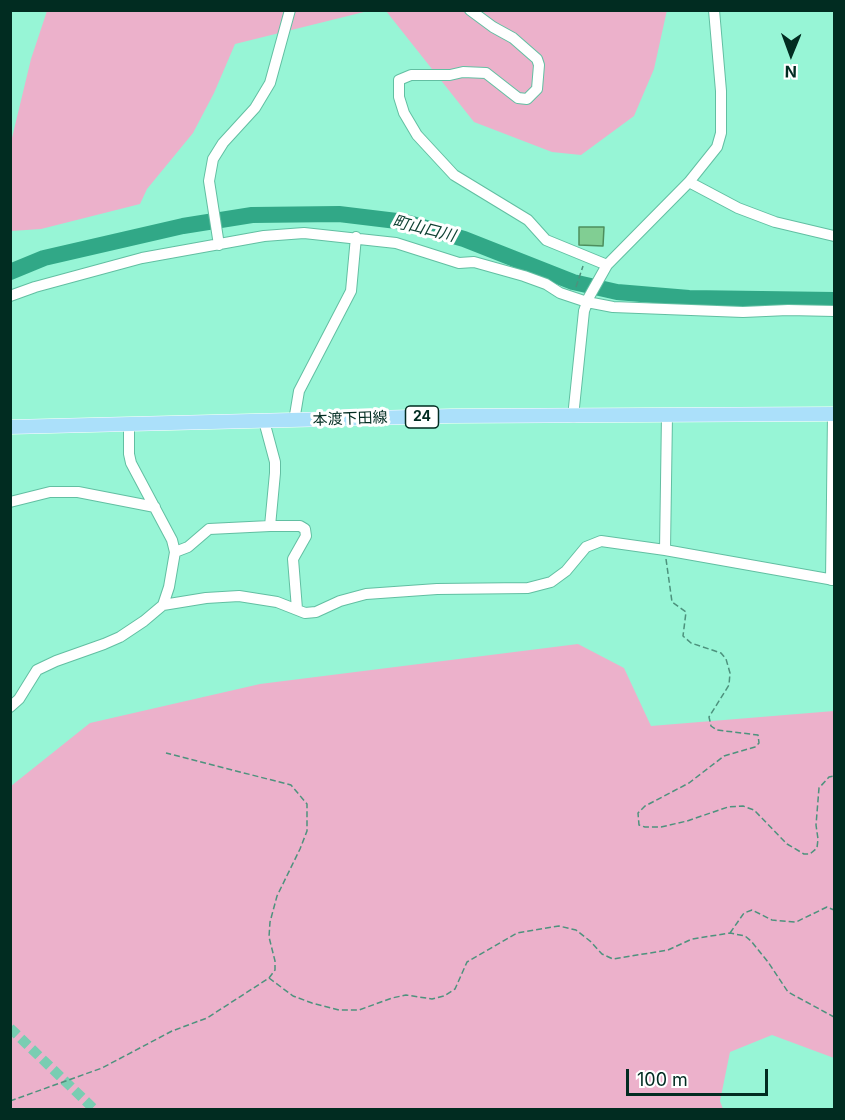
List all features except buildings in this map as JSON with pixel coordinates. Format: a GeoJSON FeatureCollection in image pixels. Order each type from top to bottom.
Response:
{"type":"FeatureCollection","features":[{"type":"Feature","properties":{"kind":"main road","name":"本渡下田線"},"geometry":{"type":"LineString","coordinates":[[10,427],[451,416],[834,414]]}},
{"type":"Feature","properties":{"kind":"street"},"geometry":{"type":"LineString","coordinates":[[218,242],[209,181],[213,159],[223,142],[255,108],[270,82],[290,10]]}},
{"type":"Feature","properties":{"kind":"street"},"geometry":{"type":"LineString","coordinates":[[470,10],[513,38],[537,59],[539,65],[537,89],[527,99],[518,98],[486,73],[411,75],[399,80],[399,97],[404,113],[417,135],[454,175],[528,220],[546,240],[607,265]]}},
{"type":"Feature","properties":{"kind":"street"},"geometry":{"type":"LineString","coordinates":[[573,417],[584,311],[588,300],[607,265],[689,182],[717,147],[721,133],[721,91],[714,10]]}},
{"type":"Feature","properties":{"kind":"street"},"geometry":{"type":"LineString","coordinates":[[689,182],[738,208],[775,222],[834,236]]}},
{"type":"Feature","properties":{"kind":"street"},"geometry":{"type":"LineString","coordinates":[[10,296],[113,265],[161,254],[218,242],[304,233],[396,243],[459,263],[474,262],[524,276],[546,284],[560,293],[613,307],[699,311],[834,311]]}},
{"type":"Feature","properties":{"kind":"street"},"geometry":{"type":"LineString","coordinates":[[294,421],[299,391],[351,291],[356,237]]}},
{"type":"Feature","properties":{"kind":"street"},"geometry":{"type":"LineString","coordinates":[[10,707],[19,699],[37,670],[120,637],[163,605],[206,598],[239,596],[277,602],[305,613],[316,612],[340,601],[366,594],[528,588],[551,582],[567,571],[586,547],[601,541],[833,580],[834,414]]}},
{"type":"Feature","properties":{"kind":"street"},"geometry":{"type":"LineString","coordinates":[[665,550],[667,415]]}},
{"type":"Feature","properties":{"kind":"street"},"geometry":{"type":"LineString","coordinates":[[264,421],[275,473],[270,526]]}},
{"type":"Feature","properties":{"kind":"street"},"geometry":{"type":"LineString","coordinates":[[129,423],[129,454],[172,540],[175,552],[169,587],[163,605]]}},
{"type":"Feature","properties":{"kind":"street"},"geometry":{"type":"LineString","coordinates":[[10,502],[50,492],[78,492],[155,507]]}},
{"type":"Feature","properties":{"kind":"street"},"geometry":{"type":"LineString","coordinates":[[175,552],[188,547],[209,529],[300,526],[305,529],[306,537],[293,560],[297,609]]}},
{"type":"Feature","properties":{"kind":"path"},"geometry":{"type":"LineString","coordinates":[[574,293],[583,266]]}},
{"type":"Feature","properties":{"kind":"path"},"geometry":{"type":"LineString","coordinates":[[665,550],[672,602],[686,612],[683,636],[691,643],[721,653],[726,659],[730,674],[729,685],[709,717],[711,726],[717,730],[758,735],[759,743],[755,747],[724,756],[689,783],[645,806],[638,813],[639,825],[661,827],[728,807],[742,806],[754,810],[787,844],[804,854],[810,854],[817,848],[819,788],[828,777],[834,776]]}},
{"type":"Feature","properties":{"kind":"path"},"geometry":{"type":"LineString","coordinates":[[10,1101],[102,1068],[172,1030],[207,1018],[269,978],[275,970],[269,937],[270,922],[277,896],[307,831],[307,804],[291,785],[166,753]]}},
{"type":"Feature","properties":{"kind":"path"},"geometry":{"type":"LineString","coordinates":[[730,933],[744,913],[752,910],[772,920],[796,921],[827,907],[834,910]]}},
{"type":"Feature","properties":{"kind":"path"},"geometry":{"type":"LineString","coordinates":[[269,978],[293,996],[312,1003],[339,1010],[359,1010],[406,995],[432,999],[444,996],[455,989],[467,962],[517,933],[559,926],[576,930],[602,954],[612,959],[668,950],[692,939],[730,933],[745,936],[751,941],[788,992],[834,1017]]}},
{"type":"Feature","properties":{"kind":"shaded area"},"geometry":{"type":"Polygon","coordinates":[[[667,10],[654,69],[634,116],[581,155],[552,152],[474,122],[386,11],[667,10]]]}},
{"type":"Feature","properties":{"kind":"shaded area"},"geometry":{"type":"Polygon","coordinates":[[[47,11],[368,11],[235,44],[214,93],[193,133],[147,189],[140,204],[41,229],[11,231],[11,142],[31,59],[47,11]]]}},
{"type":"Feature","properties":{"kind":"shaded area"},"geometry":{"type":"Polygon","coordinates":[[[578,644],[624,668],[651,726],[834,711],[834,1058],[772,1035],[730,1052],[720,1101],[723,1109],[11,1109],[11,786],[90,723],[260,684],[578,644]]]}},
{"type":"Feature","properties":{"kind":"waterway","name":"町山口川"},"geometry":{"type":"LineString","coordinates":[[10,272],[44,258],[183,226],[252,215],[339,214],[405,222],[464,239],[573,282],[617,292],[689,298],[834,300]]}},
{"type":"Feature","properties":{"kind":"tunnel"},"geometry":{"type":"LineString","coordinates":[[10,1028],[95,1110]]}}]}
